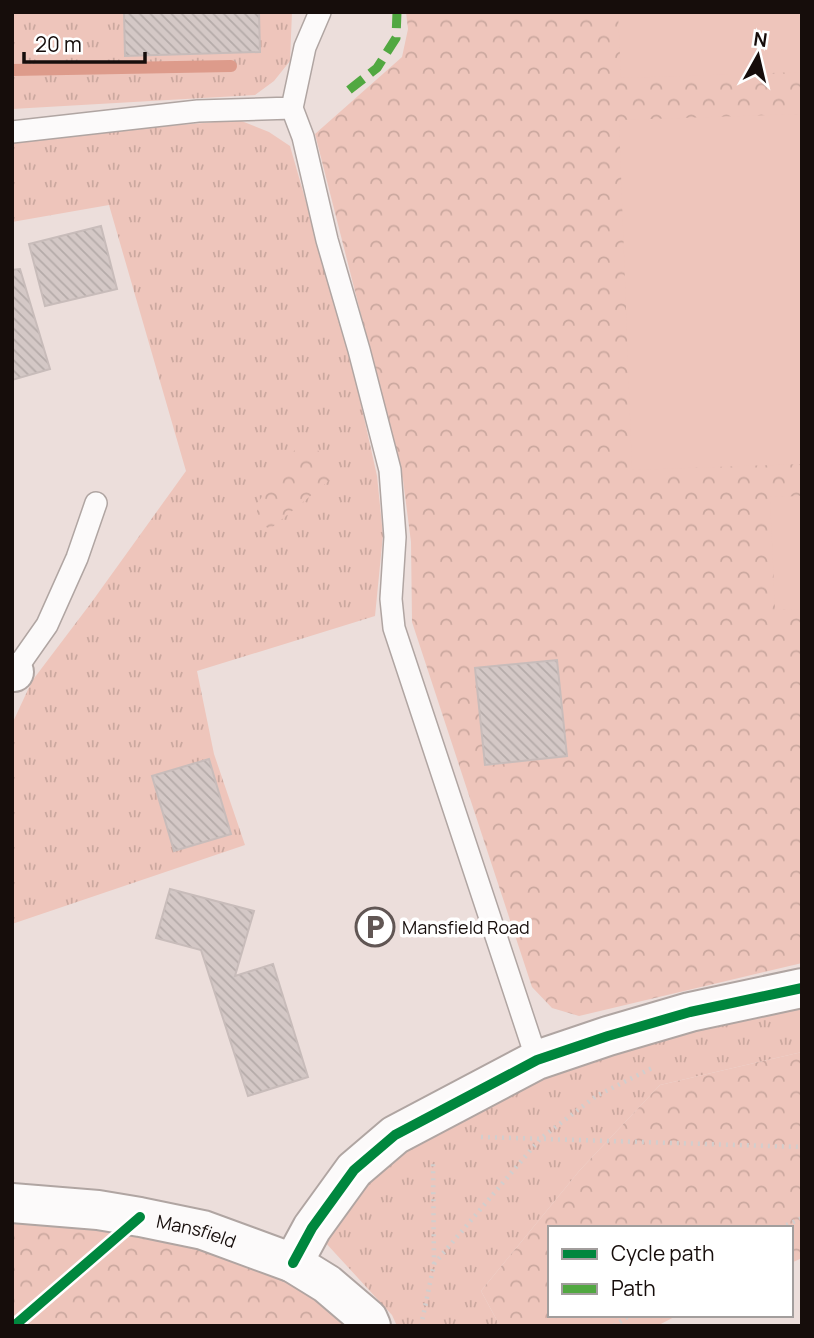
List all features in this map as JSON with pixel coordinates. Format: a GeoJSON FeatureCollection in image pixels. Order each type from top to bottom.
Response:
{"type":"FeatureCollection","features":[{"type":"Feature","properties":{"kind":"street"},"geometry":{"type":"LineString","coordinates":[[293,1263],[312,1228],[354,1170],[394,1135],[429,1128],[537,1060],[690,1012],[802,988]]}},
{"type":"Feature","properties":{"kind":"street","name":"Mansfield"},"geometry":{"type":"LineString","coordinates":[[12,1203],[98,1210],[203,1230],[293,1263],[327,1284],[368,1319],[371,1326]]}},
{"type":"Feature","properties":{"kind":"lane"},"geometry":{"type":"LineString","coordinates":[[320,12],[305,47],[292,108],[303,137],[327,240],[390,470],[395,537],[391,599],[394,628],[537,1060]]}},
{"type":"Feature","properties":{"kind":"lane"},"geometry":{"type":"LineString","coordinates":[[12,132],[198,111],[292,108]]}},
{"type":"Feature","properties":{"kind":"lane"},"geometry":{"type":"LineString","coordinates":[[13,672],[47,625],[77,558],[96,503]]}},
{"type":"Feature","properties":{"kind":"path"},"geometry":{"type":"LineString","coordinates":[[434,1264],[540,1139],[596,1096],[657,1066]]}},
{"type":"Feature","properties":{"kind":"path"},"geometry":{"type":"LineString","coordinates":[[421,1326],[434,1264],[429,1128],[540,1139],[802,1147]]}},
{"type":"Feature","properties":{"kind":"path"},"geometry":{"type":"LineString","coordinates":[[14,1326],[140,1217]]}},
{"type":"Feature","properties":{"kind":"path"},"geometry":{"type":"LineString","coordinates":[[784,1226],[802,1218]]}},
{"type":"Feature","properties":{"kind":"green space"},"geometry":{"type":"Polygon","coordinates":[[[12,12],[292,12],[290,61],[274,81],[255,95],[12,109],[12,12]]]}},
{"type":"Feature","properties":{"kind":"green space"},"geometry":{"type":"Polygon","coordinates":[[[406,12],[802,12],[802,963],[579,1016],[552,1008],[532,987],[412,622],[411,542],[403,480],[315,134],[402,57],[408,29],[406,12]]]}},
{"type":"Feature","properties":{"kind":"green space"},"geometry":{"type":"Polygon","coordinates":[[[618,12],[802,12],[802,72],[621,78],[618,12]]]}},
{"type":"Feature","properties":{"kind":"green space"},"geometry":{"type":"Polygon","coordinates":[[[802,114],[802,464],[632,470],[619,120],[802,114]]]}},
{"type":"Feature","properties":{"kind":"green space"},"geometry":{"type":"Polygon","coordinates":[[[239,120],[269,132],[290,146],[351,359],[377,476],[383,535],[375,616],[197,671],[214,754],[245,845],[12,924],[12,724],[32,681],[186,471],[109,205],[12,222],[12,139],[239,120]]]}},
{"type":"Feature","properties":{"kind":"green space"},"geometry":{"type":"Polygon","coordinates":[[[306,434],[336,475],[270,529],[255,521],[259,501],[306,434]]]}},
{"type":"Feature","properties":{"kind":"green space"},"geometry":{"type":"Polygon","coordinates":[[[802,496],[802,609],[775,610],[770,497],[802,496]]]}},
{"type":"Feature","properties":{"kind":"green space"},"geometry":{"type":"Polygon","coordinates":[[[802,988],[802,1052],[660,1085],[580,1170],[481,1291],[500,1326],[397,1326],[392,1315],[312,1228],[354,1170],[537,1060],[802,988]]]}},
{"type":"Feature","properties":{"kind":"green space"},"geometry":{"type":"Polygon","coordinates":[[[802,1052],[802,1258],[793,1262],[793,1226],[548,1226],[548,1317],[674,1317],[657,1326],[500,1326],[481,1291],[580,1170],[660,1085],[802,1052]]]}},
{"type":"Feature","properties":{"kind":"green space"},"geometry":{"type":"Polygon","coordinates":[[[12,1203],[203,1230],[363,1326],[12,1326],[12,1203]]]}},
{"type":"Feature","properties":{"kind":"building"},"geometry":{"type":"Polygon","coordinates":[[[124,12],[259,12],[260,52],[125,56],[124,12]]]}},
{"type":"Feature","properties":{"kind":"building"},"geometry":{"type":"Polygon","coordinates":[[[101,226],[117,289],[45,306],[29,244],[101,226]]]}},
{"type":"Feature","properties":{"kind":"building"},"geometry":{"type":"Polygon","coordinates":[[[20,269],[50,369],[12,380],[12,270],[20,269]]]}},
{"type":"Feature","properties":{"kind":"building"},"geometry":{"type":"Polygon","coordinates":[[[557,660],[567,756],[485,765],[475,668],[557,660]]]}},
{"type":"Feature","properties":{"kind":"building"},"geometry":{"type":"Polygon","coordinates":[[[209,759],[231,834],[174,851],[152,776],[209,759]]]}},
{"type":"Feature","properties":{"kind":"building"},"geometry":{"type":"Polygon","coordinates":[[[170,889],[254,911],[235,976],[273,964],[308,1077],[248,1096],[201,950],[156,938],[170,889]]]}},
{"type":"Feature","properties":{"kind":"waterway"},"geometry":{"type":"LineString","coordinates":[[12,70],[231,66]]}},
{"type":"Feature","properties":{"kind":"marked path"},"geometry":{"type":"LineString","coordinates":[[349,90],[377,68],[396,38],[397,12]]}},
{"type":"Feature","properties":{"kind":"cycle path"},"geometry":{"type":"LineString","coordinates":[[293,1263],[312,1228],[354,1170],[395,1135],[537,1060],[690,1012],[802,988]]}},
{"type":"Feature","properties":{"kind":"cycle path"},"geometry":{"type":"LineString","coordinates":[[14,1326],[140,1217]]}},
{"type":"Feature","properties":{"kind":"place","name":"Mansfield Road"},"geometry":{"type":"Point","coordinates":[375,927]}}]}
